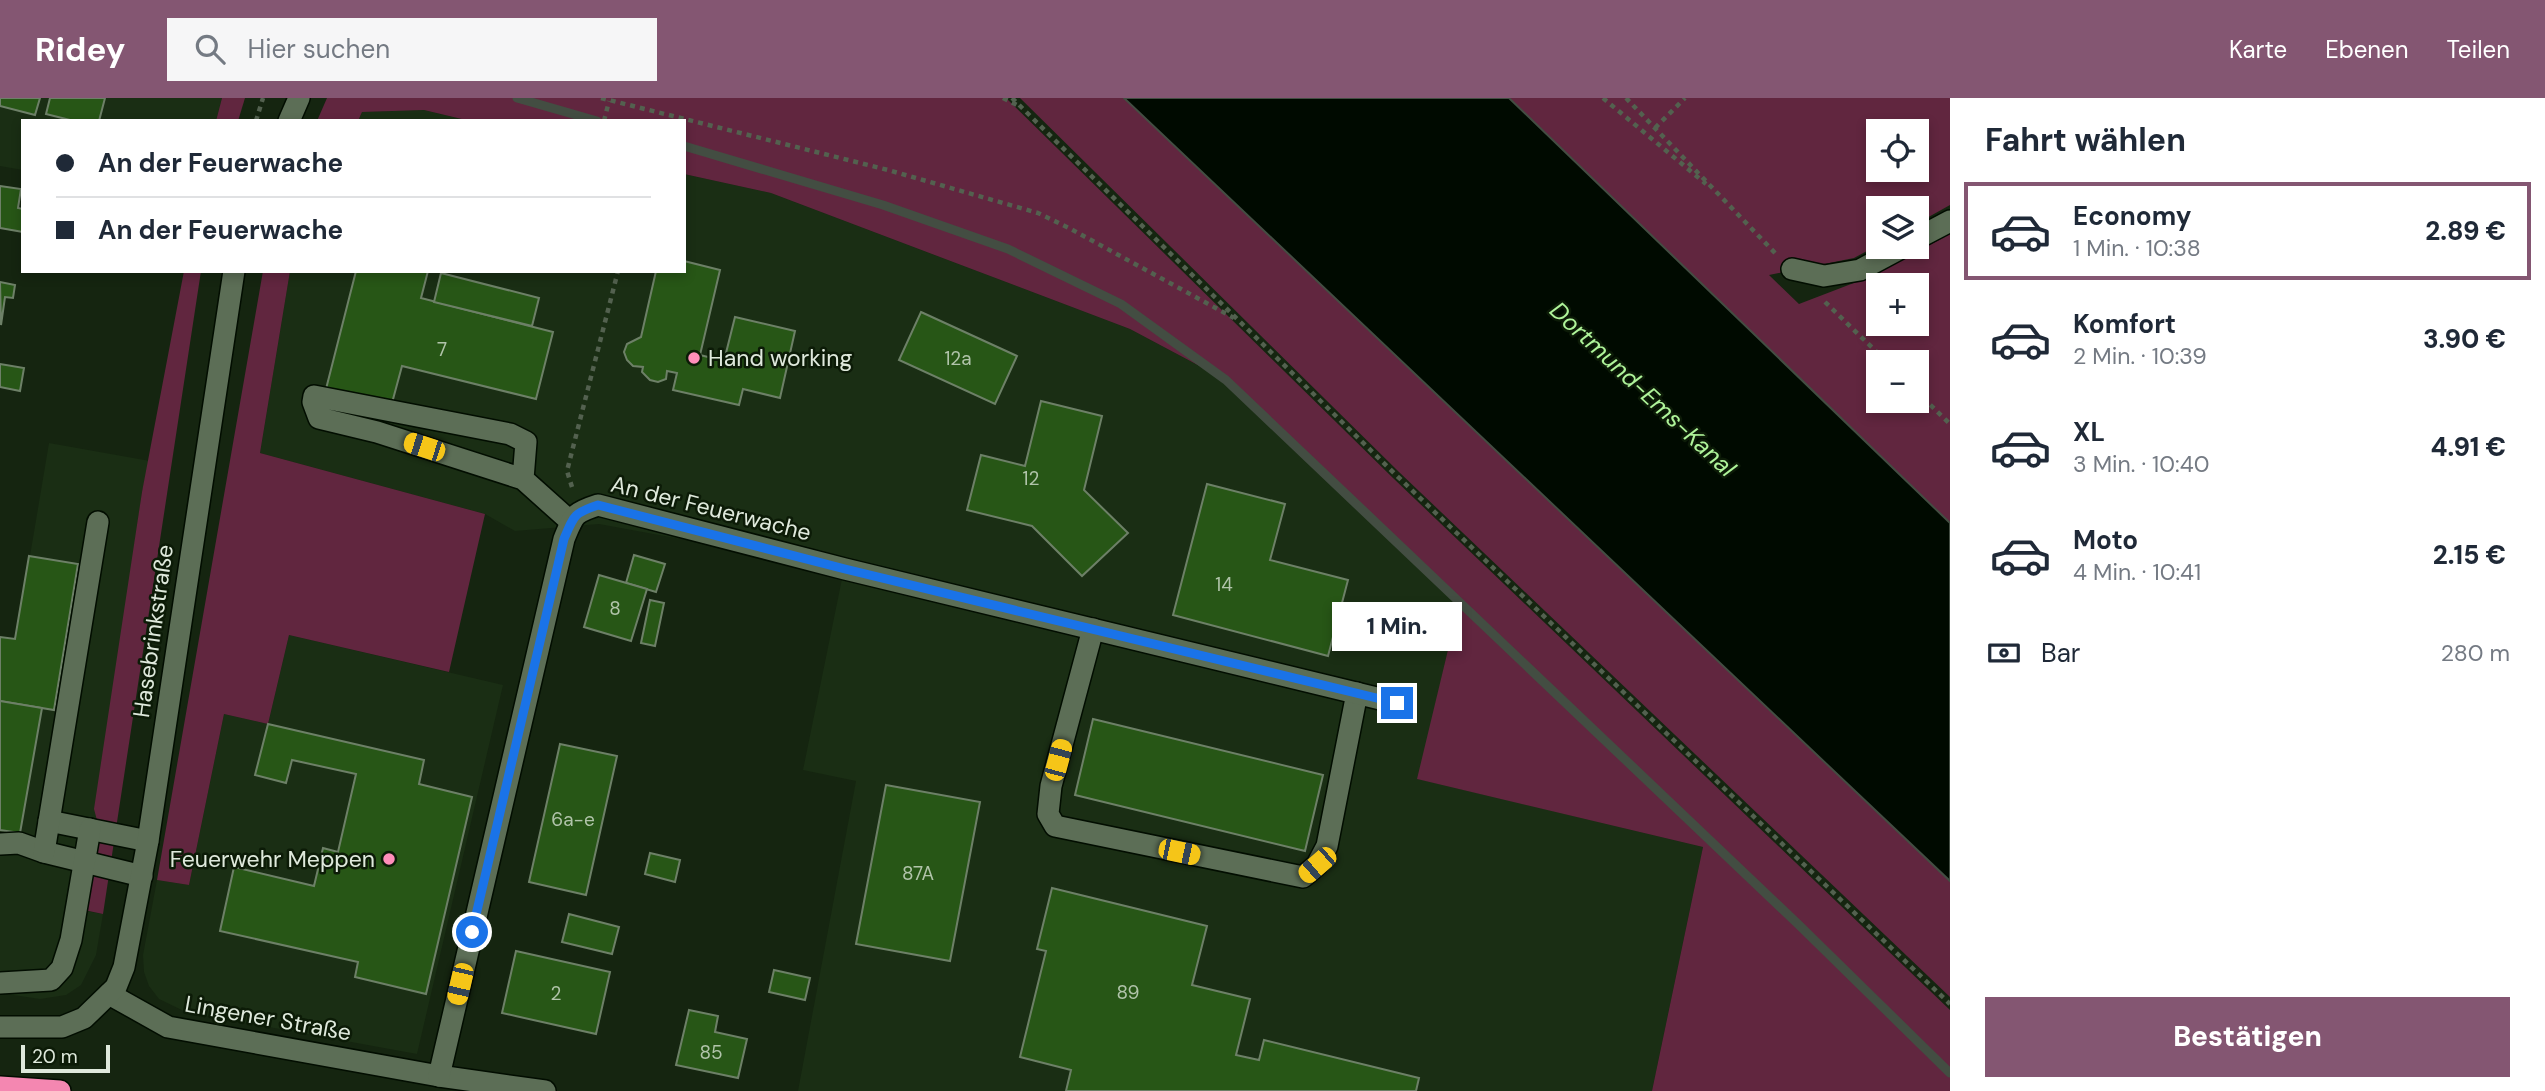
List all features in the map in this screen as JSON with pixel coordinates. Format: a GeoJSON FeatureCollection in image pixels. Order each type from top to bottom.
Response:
{"type":"FeatureCollection","features":[{"type":"Feature","properties":{"kind":"highway"},"geometry":{"type":"LineString","coordinates":[[0,1087],[60,1091]]}},
{"type":"Feature","properties":{"kind":"street"},"geometry":{"type":"LineString","coordinates":[[290,119],[299,98]]}},
{"type":"Feature","properties":{"kind":"street"},"geometry":{"type":"LineString","coordinates":[[1929,232],[1950,221]]}},
{"type":"Feature","properties":{"kind":"street"},"geometry":{"type":"LineString","coordinates":[[1792,270],[1824,276],[1860,270],[1880,259]]}},
{"type":"Feature","properties":{"kind":"street","name":"Hasebrinkstraße"},"geometry":{"type":"LineString","coordinates":[[109,994],[116,988],[124,967],[142,876],[234,273]]}},
{"type":"Feature","properties":{"kind":"street"},"geometry":{"type":"LineString","coordinates":[[439,1076],[564,539],[575,516],[523,479],[377,432],[320,418],[313,402],[314,396],[510,435],[526,442],[523,479]]}},
{"type":"Feature","properties":{"kind":"street","name":"An der Feuerwache"},"geometry":{"type":"LineString","coordinates":[[575,516],[598,505],[845,569],[1397,703]]}},
{"type":"Feature","properties":{"kind":"street"},"geometry":{"type":"LineString","coordinates":[[44,852],[98,522]]}},
{"type":"Feature","properties":{"kind":"street"},"geometry":{"type":"LineString","coordinates":[[1093,629],[1051,786],[1048,814],[1055,826],[1303,877],[1317,865],[1327,846],[1357,693]]}},
{"type":"Feature","properties":{"kind":"street"},"geometry":{"type":"LineString","coordinates":[[49,821],[148,841]]}},
{"type":"Feature","properties":{"kind":"street"},"geometry":{"type":"LineString","coordinates":[[0,983],[51,980],[62,968],[78,908],[90,829]]}},
{"type":"Feature","properties":{"kind":"street"},"geometry":{"type":"LineString","coordinates":[[0,844],[19,843],[44,852],[142,876]]}},
{"type":"Feature","properties":{"kind":"street"},"geometry":{"type":"LineString","coordinates":[[0,1027],[62,1027],[84,1018],[109,994]]}},
{"type":"Feature","properties":{"kind":"street","name":"Lingener Straße"},"geometry":{"type":"LineString","coordinates":[[109,994],[168,1027],[439,1076],[545,1091]]}},
{"type":"Feature","properties":{"kind":"path"},"geometry":{"type":"LineString","coordinates":[[257,119],[264,98]]}},
{"type":"Feature","properties":{"kind":"path"},"geometry":{"type":"LineString","coordinates":[[601,98],[682,119]]}},
{"type":"Feature","properties":{"kind":"path"},"geometry":{"type":"LineString","coordinates":[[1003,98],[1021,107]]}},
{"type":"Feature","properties":{"kind":"path"},"geometry":{"type":"LineString","coordinates":[[1012,98],[1396,475],[1950,1003]]}},
{"type":"Feature","properties":{"kind":"path"},"geometry":{"type":"LineString","coordinates":[[1603,98],[1723,198]]}},
{"type":"Feature","properties":{"kind":"path"},"geometry":{"type":"LineString","coordinates":[[1626,98],[1792,270],[1875,350]]}},
{"type":"Feature","properties":{"kind":"path"},"geometry":{"type":"LineString","coordinates":[[1655,128],[1685,98]]}},
{"type":"Feature","properties":{"kind":"path"},"geometry":{"type":"LineString","coordinates":[[604,119],[609,101]]}},
{"type":"Feature","properties":{"kind":"path"},"geometry":{"type":"LineString","coordinates":[[686,120],[888,170],[1038,213],[1239,321]]}},
{"type":"Feature","properties":{"kind":"path"},"geometry":{"type":"LineString","coordinates":[[575,516],[567,471],[617,273]]}},
{"type":"Feature","properties":{"kind":"path"},"geometry":{"type":"LineString","coordinates":[[1929,404],[1950,424]]}},
{"type":"Feature","properties":{"kind":"shaded area"},"geometry":{"type":"Polygon","coordinates":[[[0,98],[222,98],[217,119],[21,119],[21,170],[0,166],[0,98]]]}},
{"type":"Feature","properties":{"kind":"shaded area"},"geometry":{"type":"Polygon","coordinates":[[[222,98],[245,98],[239,119],[217,119],[222,98]]]}},
{"type":"Feature","properties":{"kind":"shaded area"},"geometry":{"type":"Polygon","coordinates":[[[327,98],[1006,98],[1393,478],[1950,1010],[1950,1091],[1652,1091],[1703,847],[1417,779],[1459,604],[1226,380],[1130,329],[771,193],[686,174],[686,119],[462,119],[424,110],[362,112],[359,119],[318,119],[327,98]]]}},
{"type":"Feature","properties":{"kind":"shaded area"},"geometry":{"type":"Polygon","coordinates":[[[1020,98],[1124,98],[1950,881],[1950,997],[1399,472],[1020,98]]]}},
{"type":"Feature","properties":{"kind":"shaded area"},"geometry":{"type":"Polygon","coordinates":[[[1509,98],[1950,98],[1950,205],[1929,217],[1929,196],[1866,196],[1866,252],[1854,258],[1769,275],[1799,304],[1866,278],[1866,336],[1929,336],[1929,273],[1878,273],[1904,259],[1929,259],[1929,245],[1950,234],[1950,523],[1509,98]]]}},
{"type":"Feature","properties":{"kind":"shaded area"},"geometry":{"type":"Polygon","coordinates":[[[424,110],[462,119],[359,119],[362,112],[424,110]]]}},
{"type":"Feature","properties":{"kind":"shaded area"},"geometry":{"type":"Polygon","coordinates":[[[686,174],[771,193],[1130,329],[1226,380],[1459,604],[1418,779],[1703,847],[1652,1091],[798,1091],[856,781],[803,770],[844,569],[599,524],[515,531],[485,514],[260,453],[290,273],[686,273],[686,174]]]}},
{"type":"Feature","properties":{"kind":"shaded area"},"geometry":{"type":"Polygon","coordinates":[[[184,273],[201,273],[103,914],[84,910],[98,824],[94,809],[142,492],[184,273]]]}},
{"type":"Feature","properties":{"kind":"shaded area"},"geometry":{"type":"Polygon","coordinates":[[[263,273],[290,273],[260,453],[485,514],[449,672],[289,635],[268,724],[224,714],[189,885],[157,880],[263,273]]]}},
{"type":"Feature","properties":{"kind":"shaded area"},"geometry":{"type":"Polygon","coordinates":[[[49,443],[150,461],[142,492],[85,911],[103,914],[96,955],[81,985],[66,995],[40,999],[0,993],[0,637],[16,639],[49,443]]]}},
{"type":"Feature","properties":{"kind":"shaded area"},"geometry":{"type":"Polygon","coordinates":[[[289,635],[503,685],[417,1054],[186,1012],[159,999],[149,986],[144,972],[143,955],[157,880],[189,885],[224,714],[268,724],[289,635]]]}},
{"type":"Feature","properties":{"kind":"water","name":"Dortmund-Ems-Kanal"},"geometry":{"type":"Polygon","coordinates":[[[1124,98],[1509,98],[1950,523],[1950,881],[1124,98]]]}},
{"type":"Feature","properties":{"kind":"building"},"geometry":{"type":"Polygon","coordinates":[[[0,98],[40,98],[35,115],[0,106],[0,98]]]}},
{"type":"Feature","properties":{"kind":"building"},"geometry":{"type":"Polygon","coordinates":[[[50,98],[105,98],[100,119],[66,119],[46,114],[50,98]]]}},
{"type":"Feature","properties":{"kind":"building"},"geometry":{"type":"Polygon","coordinates":[[[0,186],[21,189],[18,208],[21,209],[21,232],[0,228],[0,186]]]}},
{"type":"Feature","properties":{"kind":"building"},"geometry":{"type":"Polygon","coordinates":[[[686,262],[720,270],[700,355],[724,361],[735,317],[795,331],[780,398],[743,389],[739,405],[673,390],[677,373],[667,371],[666,379],[658,382],[650,380],[642,372],[643,367],[633,366],[624,352],[627,344],[641,337],[656,273],[686,273],[686,262]]]}},
{"type":"Feature","properties":{"kind":"building"},"geometry":{"type":"Polygon","coordinates":[[[355,273],[427,273],[421,298],[553,332],[536,399],[402,366],[392,403],[326,389],[355,273]]]}},
{"type":"Feature","properties":{"kind":"building"},"geometry":{"type":"Polygon","coordinates":[[[441,273],[539,298],[532,326],[434,302],[441,273]]]}},
{"type":"Feature","properties":{"kind":"building"},"geometry":{"type":"Polygon","coordinates":[[[0,282],[15,285],[13,298],[5,297],[1,325],[0,282]]]}},
{"type":"Feature","properties":{"kind":"building"},"geometry":{"type":"Polygon","coordinates":[[[921,312],[1017,356],[995,404],[899,360],[921,312]]]}},
{"type":"Feature","properties":{"kind":"building"},"geometry":{"type":"Polygon","coordinates":[[[0,364],[24,368],[20,391],[0,387],[0,364]]]}},
{"type":"Feature","properties":{"kind":"building"},"geometry":{"type":"Polygon","coordinates":[[[1041,401],[1102,416],[1084,490],[1128,533],[1082,576],[1032,526],[967,510],[981,455],[1025,466],[1041,401]]]}},
{"type":"Feature","properties":{"kind":"building"},"geometry":{"type":"Polygon","coordinates":[[[1207,484],[1285,504],[1270,560],[1348,580],[1328,656],[1173,615],[1207,484]]]}},
{"type":"Feature","properties":{"kind":"building"},"geometry":{"type":"Polygon","coordinates":[[[634,555],[665,564],[656,592],[626,583],[634,555]]]}},
{"type":"Feature","properties":{"kind":"building"},"geometry":{"type":"Polygon","coordinates":[[[29,556],[78,564],[54,710],[0,701],[0,637],[15,639],[29,556]]]}},
{"type":"Feature","properties":{"kind":"building"},"geometry":{"type":"Polygon","coordinates":[[[599,575],[647,589],[631,641],[584,627],[599,575]]]}},
{"type":"Feature","properties":{"kind":"building"},"geometry":{"type":"Polygon","coordinates":[[[650,600],[664,603],[655,646],[641,643],[650,600]]]}},
{"type":"Feature","properties":{"kind":"building"},"geometry":{"type":"Polygon","coordinates":[[[0,701],[42,708],[20,833],[0,830],[0,701]]]}},
{"type":"Feature","properties":{"kind":"building"},"geometry":{"type":"Polygon","coordinates":[[[1093,719],[1323,775],[1305,851],[1075,795],[1093,719]]]}},
{"type":"Feature","properties":{"kind":"building","name":"Feuerwehr Meppen"},"geometry":{"type":"Polygon","coordinates":[[[268,724],[424,760],[419,784],[472,797],[426,994],[355,977],[358,962],[220,931],[234,867],[314,886],[323,848],[338,852],[356,774],[292,760],[286,783],[255,775],[268,724]]]}},
{"type":"Feature","properties":{"kind":"building"},"geometry":{"type":"Polygon","coordinates":[[[560,744],[617,756],[586,895],[529,882],[560,744]]]}},
{"type":"Feature","properties":{"kind":"building"},"geometry":{"type":"Polygon","coordinates":[[[886,785],[980,802],[950,961],[856,944],[886,785]]]}},
{"type":"Feature","properties":{"kind":"building"},"geometry":{"type":"Polygon","coordinates":[[[650,853],[680,860],[675,882],[645,874],[650,853]]]}},
{"type":"Feature","properties":{"kind":"building"},"geometry":{"type":"Polygon","coordinates":[[[1052,888],[1207,926],[1192,985],[1250,999],[1236,1055],[1259,1060],[1264,1040],[1419,1078],[1416,1091],[1066,1091],[1071,1070],[1020,1057],[1046,951],[1037,949],[1052,888]]]}},
{"type":"Feature","properties":{"kind":"building"},"geometry":{"type":"Polygon","coordinates":[[[569,914],[619,927],[612,954],[562,942],[569,914]]]}},
{"type":"Feature","properties":{"kind":"building"},"geometry":{"type":"Polygon","coordinates":[[[516,951],[610,972],[596,1034],[502,1013],[516,951]]]}},
{"type":"Feature","properties":{"kind":"building"},"geometry":{"type":"Polygon","coordinates":[[[774,970],[810,978],[805,1000],[769,992],[774,970]]]}},
{"type":"Feature","properties":{"kind":"building"},"geometry":{"type":"Polygon","coordinates":[[[689,1010],[718,1016],[715,1032],[747,1039],[738,1078],[676,1065],[689,1010]]]}},
{"type":"Feature","properties":{"kind":"waterway"},"geometry":{"type":"LineString","coordinates":[[517,98],[590,119]]}},
{"type":"Feature","properties":{"kind":"waterway"},"geometry":{"type":"LineString","coordinates":[[686,147],[883,205],[1008,249],[1121,304],[1226,380],[1799,925],[1950,1073]]}},
{"type":"Feature","properties":{"kind":"place","name":"Hand working"},"geometry":{"type":"Point","coordinates":[694,358]}},
{"type":"Feature","properties":{"kind":"place","name":"Feuerwehr Meppen"},"geometry":{"type":"Point","coordinates":[389,859]}},
{"type":"Feature","properties":{"kind":"route"},"geometry":{"type":"LineString","coordinates":[[472,932],[564,539],[579,511],[598,505],[845,569],[1397,703]]}}]}
